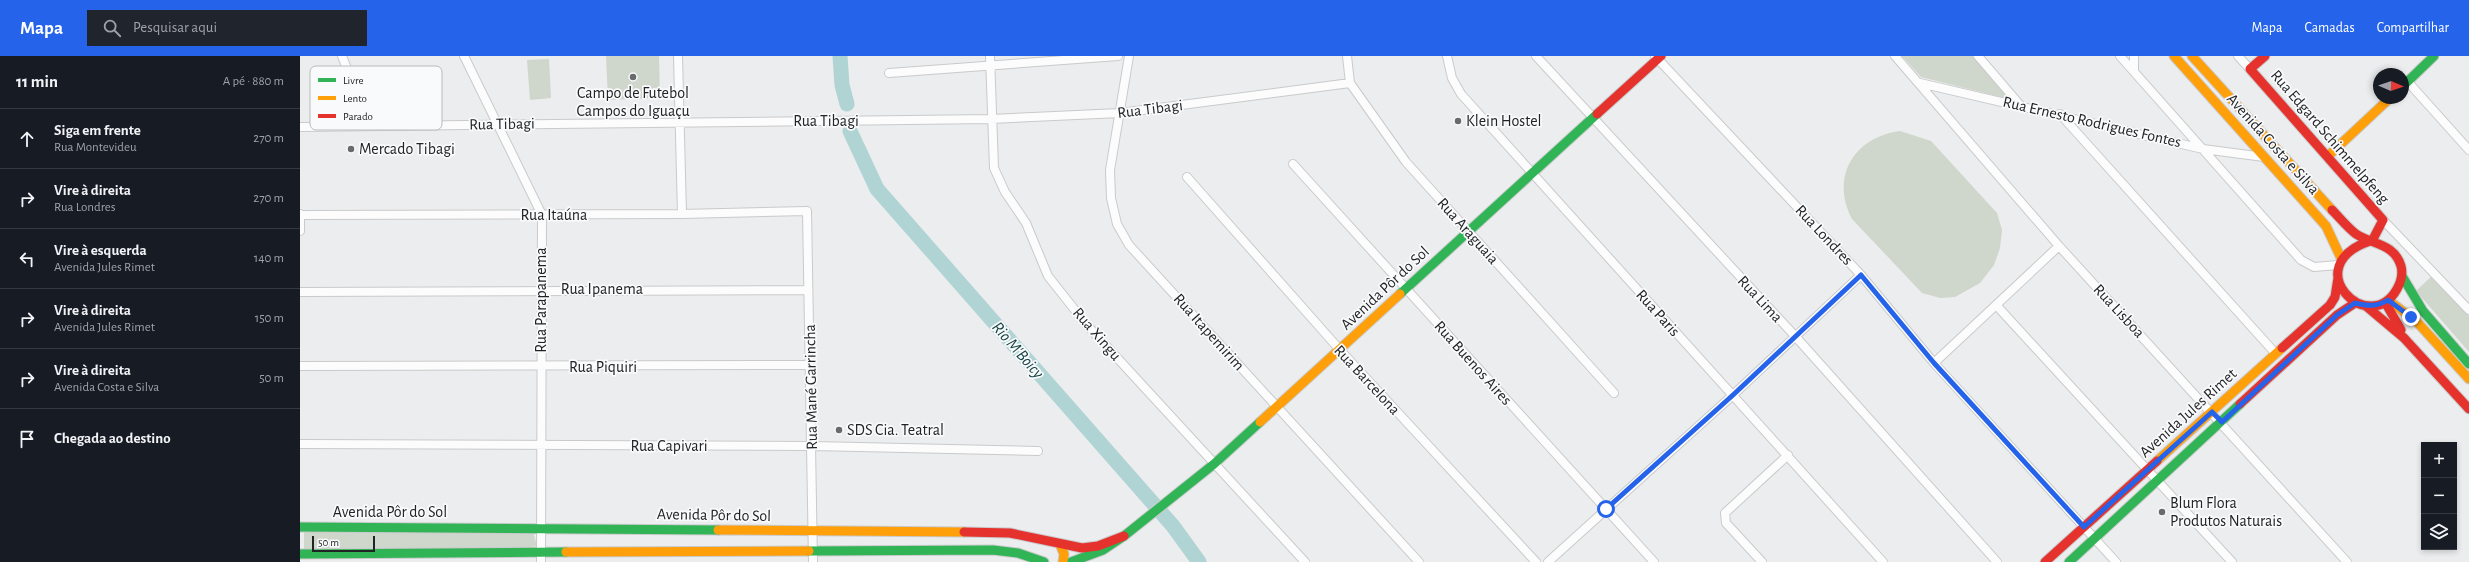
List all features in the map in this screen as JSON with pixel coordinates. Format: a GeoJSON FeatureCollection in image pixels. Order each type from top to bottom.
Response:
{"type":"FeatureCollection","features":[{"type":"Feature","properties":{"kind":"street"},"geometry":{"type":"LineString","coordinates":[[342,56],[346,66]]}},
{"type":"Feature","properties":{"kind":"street","name":"Rua Parapanema"},"geometry":{"type":"LineString","coordinates":[[464,56],[499,124],[542,215],[541,558]]}},
{"type":"Feature","properties":{"kind":"street"},"geometry":{"type":"LineString","coordinates":[[678,56],[682,214]]}},
{"type":"Feature","properties":{"kind":"street","name":"Rua Xingu"},"geometry":{"type":"LineString","coordinates":[[990,56],[991,119],[994,168],[1005,192],[1026,223],[1048,276],[1086,324],[1305,562]]}},
{"type":"Feature","properties":{"kind":"street"},"geometry":{"type":"LineString","coordinates":[[889,73],[1118,56]]}},
{"type":"Feature","properties":{"kind":"street","name":"Rua Itapemirim"},"geometry":{"type":"LineString","coordinates":[[1129,56],[1110,170],[1110,198],[1117,224],[1129,245],[1419,562]]}},
{"type":"Feature","properties":{"kind":"street","name":"Rua Araguaia"},"geometry":{"type":"LineString","coordinates":[[1347,56],[1350,83],[1406,162],[1614,393]]}},
{"type":"Feature","properties":{"kind":"street","name":"Rua Paris"},"geometry":{"type":"LineString","coordinates":[[1448,56],[1452,78],[1461,94],[1883,562]]}},
{"type":"Feature","properties":{"kind":"street","name":"Rua Lima"},"geometry":{"type":"LineString","coordinates":[[1536,56],[1794,336],[1997,562]]}},
{"type":"Feature","properties":{"kind":"street","name":"Rua Lisboa"},"geometry":{"type":"LineString","coordinates":[[1895,56],[1920,83],[2059,246],[2222,422],[2347,562]]}},
{"type":"Feature","properties":{"kind":"street"},"geometry":{"type":"LineString","coordinates":[[1978,56],[2020,105]]}},
{"type":"Feature","properties":{"kind":"street"},"geometry":{"type":"LineString","coordinates":[[2120,56],[2301,260],[2314,267],[2340,262],[2348,249],[2358,243],[2371,241]]}},
{"type":"Feature","properties":{"kind":"street"},"geometry":{"type":"LineString","coordinates":[[2134,56],[2134,71]]}},
{"type":"Feature","properties":{"kind":"street","name":"Avenida Costa e Silva"},"geometry":{"type":"LineString","coordinates":[[2174,56],[2326,226],[2340,262],[2338,278],[2343,293],[2355,303]]}},
{"type":"Feature","properties":{"kind":"street","name":"Avenida Costa e Silva"},"geometry":{"type":"LineString","coordinates":[[2192,56],[2330,209],[2357,234],[2371,241],[2383,244],[2392,250],[2399,259],[2402,276],[2424,311],[2469,364]]}},
{"type":"Feature","properties":{"kind":"street","name":"Rua Edgard Schimmelpfeng"},"geometry":{"type":"LineString","coordinates":[[2238,56],[2383,220],[2469,310]]}},
{"type":"Feature","properties":{"kind":"street"},"geometry":{"type":"LineString","coordinates":[[2250,69],[2265,56]]}},
{"type":"Feature","properties":{"kind":"street"},"geometry":{"type":"LineString","coordinates":[[2409,81],[2434,56]]}},
{"type":"Feature","properties":{"kind":"street","name":"Avenida Pôr do Sol"},"geometry":{"type":"LineString","coordinates":[[1071,562],[1103,550],[1124,536],[1148,519],[1214,464],[1468,231],[1594,118],[1658,57]]}},
{"type":"Feature","properties":{"kind":"street","name":"Rua Londres"},"geometry":{"type":"LineString","coordinates":[[1658,57],[1861,275],[1934,363],[2116,562]]}},
{"type":"Feature","properties":{"kind":"street","name":"Rua Tibagi"},"geometry":{"type":"LineString","coordinates":[[442,125],[991,119],[1120,113],[1350,83]]}},
{"type":"Feature","properties":{"kind":"street","name":"Rua Ernesto Rodrigues Fontes"},"geometry":{"type":"LineString","coordinates":[[1920,83],[2060,114],[2203,149],[2264,157]]}},
{"type":"Feature","properties":{"kind":"street"},"geometry":{"type":"LineString","coordinates":[[2409,87],[2469,150]]}},
{"type":"Feature","properties":{"kind":"street"},"geometry":{"type":"LineString","coordinates":[[2328,156],[2384,104]]}},
{"type":"Feature","properties":{"kind":"street"},"geometry":{"type":"LineString","coordinates":[[2060,114],[2276,354]]}},
{"type":"Feature","properties":{"kind":"street","name":"Rua Tibagi"},"geometry":{"type":"LineString","coordinates":[[300,127],[310,127]]}},
{"type":"Feature","properties":{"kind":"street","name":"Rua Buenos Aires"},"geometry":{"type":"LineString","coordinates":[[1293,164],[1654,562]]}},
{"type":"Feature","properties":{"kind":"street","name":"Rua Barcelona"},"geometry":{"type":"LineString","coordinates":[[1187,177],[1340,350],[1536,562]]}},
{"type":"Feature","properties":{"kind":"street","name":"Rua Itaúna"},"geometry":{"type":"LineString","coordinates":[[300,215],[682,214],[807,211]]}},
{"type":"Feature","properties":{"kind":"street","name":"Rua Mané Garrincha"},"geometry":{"type":"LineString","coordinates":[[807,211],[809,365],[812,446],[812,562]]}},
{"type":"Feature","properties":{"kind":"street"},"geometry":{"type":"LineString","coordinates":[[300,215],[300,230]]}},
{"type":"Feature","properties":{"kind":"street","name":"Rua Edgard Schimmelpfeng"},"geometry":{"type":"LineString","coordinates":[[2371,241],[2383,220]]}},
{"type":"Feature","properties":{"kind":"street"},"geometry":{"type":"LineString","coordinates":[[1934,363],[1997,306],[2059,246]]}},
{"type":"Feature","properties":{"kind":"street"},"geometry":{"type":"LineString","coordinates":[[1548,562],[1733,395],[1794,336],[1861,275]]}},
{"type":"Feature","properties":{"kind":"street"},"geometry":{"type":"LineString","coordinates":[[2366,306],[2387,301],[2398,290],[2402,276]]}},
{"type":"Feature","properties":{"kind":"street","name":"Avenida Jules Rimet"},"geometry":{"type":"LineString","coordinates":[[2045,562],[2330,305],[2335,297],[2338,278]]}},
{"type":"Feature","properties":{"kind":"street","name":"Rua Ipanema"},"geometry":{"type":"LineString","coordinates":[[300,292],[541,289],[808,290]]}},
{"type":"Feature","properties":{"kind":"street"},"geometry":{"type":"LineString","coordinates":[[2387,301],[2404,338]]}},
{"type":"Feature","properties":{"kind":"street"},"geometry":{"type":"LineString","coordinates":[[2387,301],[2417,322],[2469,379]]}},
{"type":"Feature","properties":{"kind":"street"},"geometry":{"type":"LineString","coordinates":[[2355,303],[2366,306],[2404,338],[2469,409]]}},
{"type":"Feature","properties":{"kind":"street","name":"Avenida Jules Rimet"},"geometry":{"type":"LineString","coordinates":[[2069,562],[2337,315],[2355,303]]}},
{"type":"Feature","properties":{"kind":"street"},"geometry":{"type":"LineString","coordinates":[[1997,306],[2232,562]]}},
{"type":"Feature","properties":{"kind":"street","name":"Rua Piquiri"},"geometry":{"type":"LineString","coordinates":[[300,366],[541,367],[809,365]]}},
{"type":"Feature","properties":{"kind":"street","name":"Rua Capivari"},"geometry":{"type":"LineString","coordinates":[[300,444],[812,446],[1038,451]]}},
{"type":"Feature","properties":{"kind":"street"},"geometry":{"type":"LineString","coordinates":[[1762,562],[1726,523],[1725,513],[1788,455]]}},
{"type":"Feature","properties":{"kind":"street","name":"Avenida Pôr do Sol"},"geometry":{"type":"LineString","coordinates":[[300,527],[968,532],[1023,534],[1060,544],[1083,548],[1097,546],[1124,536]]}},
{"type":"Feature","properties":{"kind":"street"},"geometry":{"type":"LineString","coordinates":[[1018,553],[1023,534]]}},
{"type":"Feature","properties":{"kind":"street"},"geometry":{"type":"LineString","coordinates":[[1060,544],[1064,554],[1064,562]]}},
{"type":"Feature","properties":{"kind":"street"},"geometry":{"type":"LineString","coordinates":[[300,554],[541,558],[812,551],[992,550],[1018,553],[1044,562]]}},
{"type":"Feature","properties":{"kind":"shaded area","name":"Campo de Futebol Campos do Iguaçu"},"geometry":{"type":"Polygon","coordinates":[[[606,56],[659,56],[660,98],[608,100],[606,56]]]}},
{"type":"Feature","properties":{"kind":"shaded area"},"geometry":{"type":"Polygon","coordinates":[[[1902,56],[1973,56],[2009,99],[1921,77],[1902,56]]]}},
{"type":"Feature","properties":{"kind":"shaded area"},"geometry":{"type":"Polygon","coordinates":[[[549,59],[551,98],[530,100],[527,60],[549,59]]]}},
{"type":"Feature","properties":{"kind":"shaded area"},"geometry":{"type":"Polygon","coordinates":[[[1900,131],[1931,141],[1997,213],[2002,230],[2000,248],[1994,265],[1980,283],[1955,297],[1940,298],[1922,293],[1852,219],[1846,203],[1844,188],[1845,174],[1850,162],[1859,150],[1870,141],[1884,135],[1900,131]]]}},
{"type":"Feature","properties":{"kind":"shaded area"},"geometry":{"type":"Polygon","coordinates":[[[2433,275],[2469,316],[2469,352],[2416,291],[2433,275]]]}},
{"type":"Feature","properties":{"kind":"shaded area"},"geometry":{"type":"Polygon","coordinates":[[[304,530],[533,532],[537,546],[512,550],[304,553],[304,530]]]}},
{"type":"Feature","properties":{"kind":"waterway","name":"Rio M'Boicy"},"geometry":{"type":"LineString","coordinates":[[840,56],[842,85],[847,104]]}},
{"type":"Feature","properties":{"kind":"waterway","name":"Rio M'Boicy"},"geometry":{"type":"LineString","coordinates":[[850,131],[877,189],[1173,526],[1199,562]]}},
{"type":"Feature","properties":{"kind":"traffic: fast"},"geometry":{"type":"LineString","coordinates":[[2409,80],[2434,56]]}},
{"type":"Feature","properties":{"kind":"traffic: fast"},"geometry":{"type":"LineString","coordinates":[[1400,294],[1597,114]]}},
{"type":"Feature","properties":{"kind":"traffic: fast"},"geometry":{"type":"LineString","coordinates":[[2402,276],[2423,311],[2469,364]]}},
{"type":"Feature","properties":{"kind":"traffic: fast"},"geometry":{"type":"LineString","coordinates":[[2069,562],[2240,404]]}},
{"type":"Feature","properties":{"kind":"traffic: fast"},"geometry":{"type":"LineString","coordinates":[[1071,562],[1103,550],[1124,536],[1214,464],[1260,422]]}},
{"type":"Feature","properties":{"kind":"traffic: fast"},"geometry":{"type":"LineString","coordinates":[[300,527],[718,530]]}},
{"type":"Feature","properties":{"kind":"traffic: fast"},"geometry":{"type":"LineString","coordinates":[[809,551],[993,550],[1018,553],[1044,562]]}},
{"type":"Feature","properties":{"kind":"traffic: fast"},"geometry":{"type":"LineString","coordinates":[[300,554],[566,552]]}},
{"type":"Feature","properties":{"kind":"traffic: slow"},"geometry":{"type":"LineString","coordinates":[[2174,56],[2326,226],[2341,258]]}},
{"type":"Feature","properties":{"kind":"traffic: slow"},"geometry":{"type":"LineString","coordinates":[[2192,56],[2332,210]]}},
{"type":"Feature","properties":{"kind":"traffic: slow"},"geometry":{"type":"LineString","coordinates":[[2328,156],[2384,104]]}},
{"type":"Feature","properties":{"kind":"traffic: slow"},"geometry":{"type":"LineString","coordinates":[[1260,422],[1400,294]]}},
{"type":"Feature","properties":{"kind":"traffic: slow"},"geometry":{"type":"LineString","coordinates":[[2388,300],[2417,322],[2469,379]]}},
{"type":"Feature","properties":{"kind":"traffic: slow"},"geometry":{"type":"LineString","coordinates":[[2157,461],[2282,348]]}},
{"type":"Feature","properties":{"kind":"traffic: slow"},"geometry":{"type":"LineString","coordinates":[[718,530],[964,532]]}},
{"type":"Feature","properties":{"kind":"traffic: slow"},"geometry":{"type":"LineString","coordinates":[[1060,544],[1064,554],[1063,562]]}},
{"type":"Feature","properties":{"kind":"traffic: slow"},"geometry":{"type":"LineString","coordinates":[[566,552],[809,551]]}},
{"type":"Feature","properties":{"kind":"traffic: jam"},"geometry":{"type":"LineString","coordinates":[[1597,114],[1661,56]]}},
{"type":"Feature","properties":{"kind":"traffic: jam"},"geometry":{"type":"LineString","coordinates":[[2265,56],[2250,69],[2383,220],[2372,241]]}},
{"type":"Feature","properties":{"kind":"traffic: jam"},"geometry":{"type":"LineString","coordinates":[[2332,210],[2356,234],[2388,249],[2398,258],[2402,272],[2400,284],[2385,302],[2371,306],[2357,302],[2345,293],[2339,280],[2339,266],[2349,252],[2370,241]]}},
{"type":"Feature","properties":{"kind":"traffic: jam"},"geometry":{"type":"LineString","coordinates":[[2282,348],[2330,305],[2335,297],[2338,278]]}},
{"type":"Feature","properties":{"kind":"traffic: jam"},"geometry":{"type":"LineString","coordinates":[[2385,302],[2401,330]]}},
{"type":"Feature","properties":{"kind":"traffic: jam"},"geometry":{"type":"LineString","coordinates":[[2240,404],[2337,315],[2355,303]]}},
{"type":"Feature","properties":{"kind":"traffic: jam"},"geometry":{"type":"LineString","coordinates":[[2366,306],[2404,338],[2469,409]]}},
{"type":"Feature","properties":{"kind":"traffic: jam"},"geometry":{"type":"LineString","coordinates":[[2045,562],[2157,461]]}},
{"type":"Feature","properties":{"kind":"traffic: jam"},"geometry":{"type":"LineString","coordinates":[[964,532],[1010,533],[1082,548],[1098,546],[1124,536]]}},
{"type":"Feature","properties":{"kind":"place","name":"Campo de Futebol Campos do Iguaçu"},"geometry":{"type":"Point","coordinates":[633,77]}},
{"type":"Feature","properties":{"kind":"place","name":"Klein Hostel"},"geometry":{"type":"Point","coordinates":[1458,121]}},
{"type":"Feature","properties":{"kind":"place","name":"Mercado Tibagi"},"geometry":{"type":"Point","coordinates":[351,149]}},
{"type":"Feature","properties":{"kind":"place","name":"SDS Cia. Teatral"},"geometry":{"type":"Point","coordinates":[839,430]}},
{"type":"Feature","properties":{"kind":"place","name":"Blum Flora Produtos Naturais"},"geometry":{"type":"Point","coordinates":[2162,512]}},
{"type":"Feature","properties":{"kind":"route"},"geometry":{"type":"LineString","coordinates":[[1606,509],[1733,395],[1794,336],[1861,275],[1934,363],[2084,527],[2212,412],[2222,422],[2337,315],[2355,303],[2366,306],[2376,306],[2388,300],[2411,317]]}}]}
